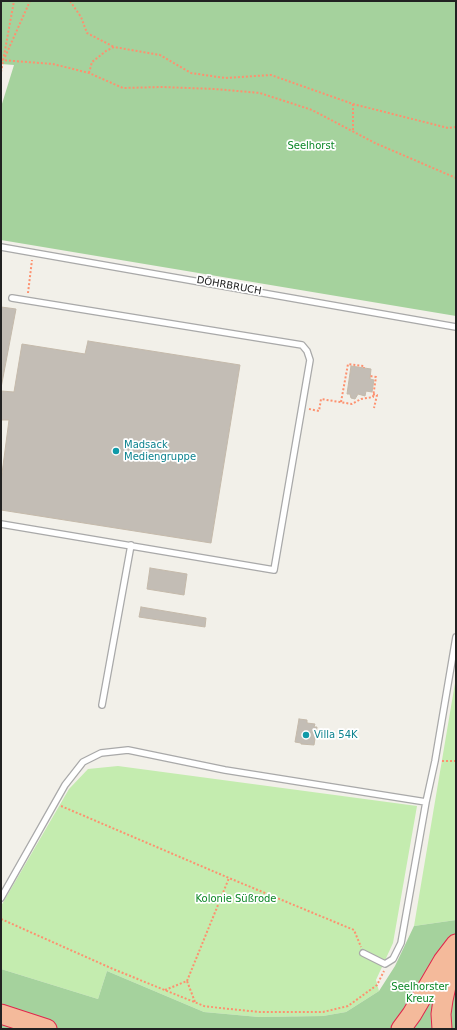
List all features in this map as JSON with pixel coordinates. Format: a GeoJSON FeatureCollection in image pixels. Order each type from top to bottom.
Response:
{"type":"FeatureCollection","features":[{"type":"Feature","properties":{"kind":"highway"},"geometry":{"type":"LineString","coordinates":[[401,1029],[412,1014],[443,961],[456,944]]}},
{"type":"Feature","properties":{"kind":"highway"},"geometry":{"type":"LineString","coordinates":[[442,1029],[441,1014],[446,986],[456,967]]}},
{"type":"Feature","properties":{"kind":"highway"},"geometry":{"type":"LineString","coordinates":[[1,1014],[47,1029]]}},
{"type":"Feature","properties":{"kind":"lane","name":"DÖHRBRUCH"},"geometry":{"type":"LineString","coordinates":[[1,247],[33,251],[456,327]]}},
{"type":"Feature","properties":{"kind":"lane"},"geometry":{"type":"LineString","coordinates":[[1,524],[274,570],[310,360],[307,351],[302,345],[12,298]]}},
{"type":"Feature","properties":{"kind":"lane"},"geometry":{"type":"LineString","coordinates":[[102,705],[131,546]]}},
{"type":"Feature","properties":{"kind":"lane"},"geometry":{"type":"LineString","coordinates":[[363,953],[384,964],[393,958],[401,943],[426,802],[435,761],[456,637]]}},
{"type":"Feature","properties":{"kind":"lane"},"geometry":{"type":"LineString","coordinates":[[1,898],[65,786],[83,762],[101,753],[128,750],[225,770],[426,802]]}},
{"type":"Feature","properties":{"kind":"path"},"geometry":{"type":"LineString","coordinates":[[1,72],[14,1]]}},
{"type":"Feature","properties":{"kind":"path"},"geometry":{"type":"LineString","coordinates":[[2,60],[30,1]]}},
{"type":"Feature","properties":{"kind":"path"},"geometry":{"type":"LineString","coordinates":[[70,1],[81,16],[87,33],[114,48],[160,55],[191,73],[225,78],[271,76],[353,104],[448,128],[456,127]]}},
{"type":"Feature","properties":{"kind":"path"},"geometry":{"type":"LineString","coordinates":[[89,73],[92,62],[106,50],[114,48]]}},
{"type":"Feature","properties":{"kind":"path"},"geometry":{"type":"LineString","coordinates":[[2,60],[53,64],[89,73],[123,88],[162,87],[215,89],[260,93],[312,110],[375,144],[456,178]]}},
{"type":"Feature","properties":{"kind":"path"},"geometry":{"type":"LineString","coordinates":[[353,104],[353,132]]}},
{"type":"Feature","properties":{"kind":"path"},"geometry":{"type":"LineString","coordinates":[[27,300],[33,251]]}},
{"type":"Feature","properties":{"kind":"path"},"geometry":{"type":"LineString","coordinates":[[341,402],[348,364],[364,366],[364,368]]}},
{"type":"Feature","properties":{"kind":"path"},"geometry":{"type":"LineString","coordinates":[[302,408],[319,411],[321,400],[352,404],[361,399],[373,397],[376,377],[370,376]]}},
{"type":"Feature","properties":{"kind":"path"},"geometry":{"type":"LineString","coordinates":[[373,394],[377,395],[374,408]]}},
{"type":"Feature","properties":{"kind":"path"},"geometry":{"type":"LineString","coordinates":[[435,761],[456,761]]}},
{"type":"Feature","properties":{"kind":"path"},"geometry":{"type":"LineString","coordinates":[[54,803],[228,878],[354,930],[363,953]]}},
{"type":"Feature","properties":{"kind":"path"},"geometry":{"type":"LineString","coordinates":[[195,1002],[187,981],[228,878]]}},
{"type":"Feature","properties":{"kind":"path"},"geometry":{"type":"LineString","coordinates":[[1,919],[113,969],[204,1006],[220,1008],[260,1012],[323,1012],[348,1006],[377,985],[384,972],[384,964]]}},
{"type":"Feature","properties":{"kind":"path"},"geometry":{"type":"LineString","coordinates":[[165,990],[187,981]]}},
{"type":"Feature","properties":{"kind":"green space","name":"Seelhorst"},"geometry":{"type":"Polygon","coordinates":[[[1,1],[456,1],[456,316],[1,240],[1,107],[14,65],[1,64],[1,1]]]}},
{"type":"Feature","properties":{"kind":"green space"},"geometry":{"type":"Polygon","coordinates":[[[456,677],[456,920],[414,926],[456,677]]]}},
{"type":"Feature","properties":{"kind":"green space","name":"Kolonie Süßrode"},"geometry":{"type":"Polygon","coordinates":[[[118,766],[417,806],[393,943],[376,980],[379,991],[346,1012],[323,1016],[259,1017],[204,1012],[107,971],[98,999],[1,969],[1,906],[69,789],[88,769],[118,766]]]}},
{"type":"Feature","properties":{"kind":"green space","name":"Seelhorster Kreuz"},"geometry":{"type":"Polygon","coordinates":[[[456,920],[456,1029],[1,1029],[1,969],[98,999],[107,971],[204,1012],[259,1017],[323,1016],[346,1012],[379,991],[395,966],[414,926],[456,920]]]}},
{"type":"Feature","properties":{"kind":"building"},"geometry":{"type":"Polygon","coordinates":[[[1,307],[16,309],[1,388],[1,307]]]}},
{"type":"Feature","properties":{"kind":"building","name":"Madsack Mediengruppe"},"geometry":{"type":"Polygon","coordinates":[[[88,341],[240,365],[211,543],[1,510],[1,481],[9,420],[1,420],[1,391],[14,392],[22,344],[85,354],[88,341]]]}},
{"type":"Feature","properties":{"kind":"building"},"geometry":{"type":"Polygon","coordinates":[[[351,366],[371,369],[370,379],[374,380],[372,392],[366,391],[365,396],[358,394],[355,399],[351,398],[350,394],[347,394],[351,366]]]}},
{"type":"Feature","properties":{"kind":"building"},"geometry":{"type":"Polygon","coordinates":[[[150,568],[187,574],[184,595],[147,589],[150,568]]]}},
{"type":"Feature","properties":{"kind":"building"},"geometry":{"type":"Polygon","coordinates":[[[141,607],[206,618],[205,627],[139,617],[141,607]]]}},
{"type":"Feature","properties":{"kind":"building","name":"Villa 54K"},"geometry":{"type":"Polygon","coordinates":[[[299,719],[307,720],[307,723],[315,724],[314,727],[317,727],[314,745],[295,742],[299,719]]]}},
{"type":"Feature","properties":{"kind":"place","name":"Madsack Mediengruppe"},"geometry":{"type":"Point","coordinates":[116,451]}},
{"type":"Feature","properties":{"kind":"place","name":"Villa 54K"},"geometry":{"type":"Point","coordinates":[306,735]}}]}
